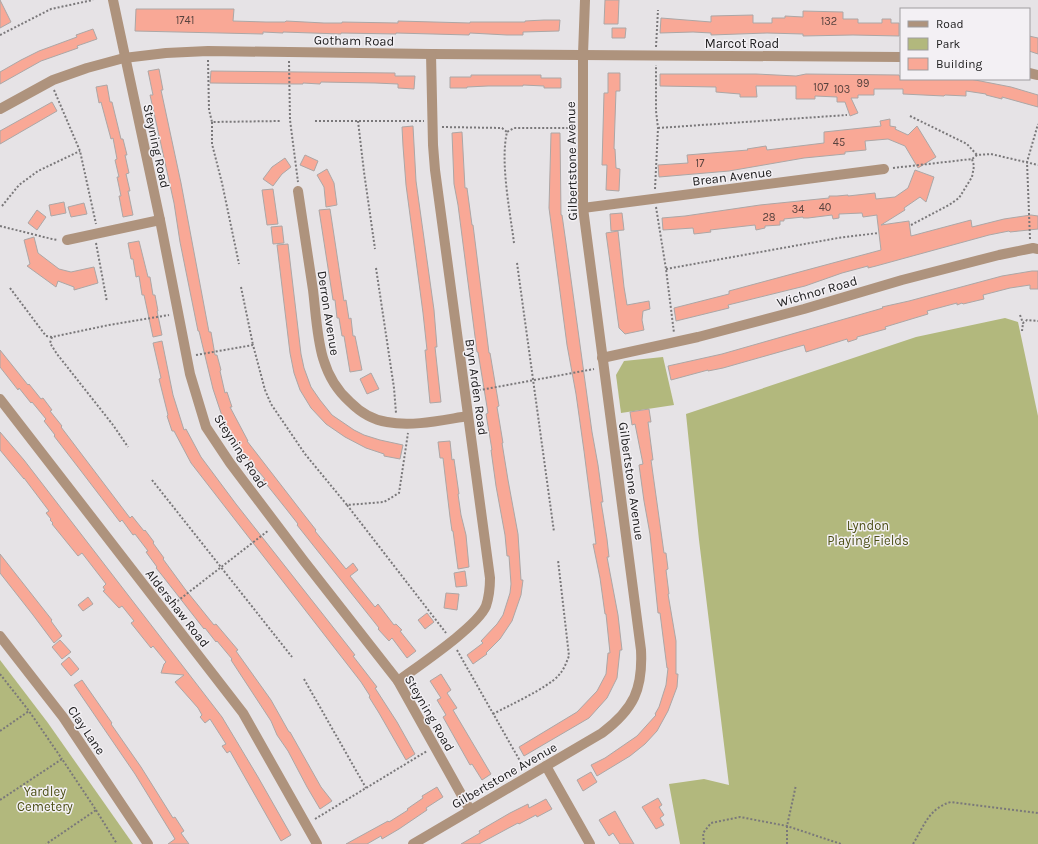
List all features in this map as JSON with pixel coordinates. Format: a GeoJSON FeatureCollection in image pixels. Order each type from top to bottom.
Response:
{"type":"FeatureCollection","features":[{"type":"Feature","properties":{"kind":"street","name":"Steyning Road"},"geometry":{"type":"LineString","coordinates":[[113,0],[124,58],[160,220],[186,357],[206,427],[230,463],[398,681],[470,810]]}},
{"type":"Feature","properties":{"kind":"street","name":"Gilbertstone Avenue"},"geometry":{"type":"LineString","coordinates":[[413,844],[424,841],[470,810],[602,733],[617,722],[629,708],[639,687],[642,669],[642,650],[583,208],[583,54],[585,0]]}},
{"type":"Feature","properties":{"kind":"street","name":"Gotham Road"},"geometry":{"type":"LineString","coordinates":[[124,58],[166,53],[208,51],[432,54],[583,54]]}},
{"type":"Feature","properties":{"kind":"street","name":"Bryn Arden Road"},"geometry":{"type":"LineString","coordinates":[[398,681],[452,641],[480,616],[486,606],[490,590],[490,578],[435,170],[433,145],[432,54]]}},
{"type":"Feature","properties":{"kind":"street","name":"Marcot Road"},"geometry":{"type":"LineString","coordinates":[[583,54],[900,57]]}},
{"type":"Feature","properties":{"kind":"street"},"geometry":{"type":"LineString","coordinates":[[0,109],[50,82],[87,68],[124,58]]}},
{"type":"Feature","properties":{"kind":"street","name":"Brean Avenue"},"geometry":{"type":"LineString","coordinates":[[583,208],[884,169]]}},
{"type":"Feature","properties":{"kind":"street","name":"Derron Avenue"},"geometry":{"type":"LineString","coordinates":[[298,191],[313,292],[316,327],[327,373],[339,392],[356,409],[371,417],[386,422],[409,424],[468,416]]}},
{"type":"Feature","properties":{"kind":"street"},"geometry":{"type":"LineString","coordinates":[[67,240],[160,220]]}},
{"type":"Feature","properties":{"kind":"street","name":"Wichnor Road"},"geometry":{"type":"LineString","coordinates":[[603,363],[675,342],[804,309],[902,280],[1000,255],[1034,249]]}},
{"type":"Feature","properties":{"kind":"street","name":"Aldershaw Road"},"geometry":{"type":"LineString","coordinates":[[0,399],[243,713],[317,844]]}},
{"type":"Feature","properties":{"kind":"street","name":"Clay Lane"},"geometry":{"type":"LineString","coordinates":[[0,636],[63,717],[148,844]]}},
{"type":"Feature","properties":{"kind":"street"},"geometry":{"type":"LineString","coordinates":[[546,766],[590,844]]}},
{"type":"Feature","properties":{"kind":"path"},"geometry":{"type":"LineString","coordinates":[[0,35],[51,9],[93,0]]}},
{"type":"Feature","properties":{"kind":"path"},"geometry":{"type":"LineString","coordinates":[[658,10],[656,55],[656,111],[658,128],[655,199],[675,342]]}},
{"type":"Feature","properties":{"kind":"path"},"geometry":{"type":"LineString","coordinates":[[208,51],[209,110],[212,122],[212,144],[239,264]]}},
{"type":"Feature","properties":{"kind":"path"},"geometry":{"type":"LineString","coordinates":[[289,52],[290,120],[298,178],[298,191]]}},
{"type":"Feature","properties":{"kind":"path"},"geometry":{"type":"LineString","coordinates":[[50,82],[80,151],[107,302]]}},
{"type":"Feature","properties":{"kind":"path"},"geometry":{"type":"LineString","coordinates":[[658,128],[847,116]]}},
{"type":"Feature","properties":{"kind":"path"},"geometry":{"type":"LineString","coordinates":[[910,116],[967,144],[977,155]]}},
{"type":"Feature","properties":{"kind":"path"},"geometry":{"type":"LineString","coordinates":[[212,122],[281,121]]}},
{"type":"Feature","properties":{"kind":"path"},"geometry":{"type":"LineString","coordinates":[[315,121],[433,124],[502,128],[508,132]]}},
{"type":"Feature","properties":{"kind":"path"},"geometry":{"type":"LineString","coordinates":[[358,121],[375,249]]}},
{"type":"Feature","properties":{"kind":"path"},"geometry":{"type":"LineString","coordinates":[[1034,249],[1027,162],[1038,124]]}},
{"type":"Feature","properties":{"kind":"path"},"geometry":{"type":"LineString","coordinates":[[514,243],[505,166],[505,140],[508,132],[514,128],[583,128]]}},
{"type":"Feature","properties":{"kind":"path"},"geometry":{"type":"LineString","coordinates":[[2,206],[19,185],[38,170],[80,151]]}},
{"type":"Feature","properties":{"kind":"path"},"geometry":{"type":"LineString","coordinates":[[884,169],[972,159],[977,155],[991,154],[1038,165]]}},
{"type":"Feature","properties":{"kind":"path"},"geometry":{"type":"LineString","coordinates":[[912,225],[959,198],[972,177],[974,166],[972,159]]}},
{"type":"Feature","properties":{"kind":"path"},"geometry":{"type":"LineString","coordinates":[[0,226],[52,239],[67,240]]}},
{"type":"Feature","properties":{"kind":"path"},"geometry":{"type":"LineString","coordinates":[[666,269],[838,238],[878,233]]}},
{"type":"Feature","properties":{"kind":"path"},"geometry":{"type":"LineString","coordinates":[[517,263],[554,532]]}},
{"type":"Feature","properties":{"kind":"path"},"geometry":{"type":"LineString","coordinates":[[376,268],[394,388],[397,423]]}},
{"type":"Feature","properties":{"kind":"path"},"geometry":{"type":"LineString","coordinates":[[241,287],[253,345],[265,390],[271,404],[305,454],[347,505],[452,641],[529,776]]}},
{"type":"Feature","properties":{"kind":"path"},"geometry":{"type":"LineString","coordinates":[[10,288],[46,336],[52,337],[109,325],[178,314]]}},
{"type":"Feature","properties":{"kind":"path"},"geometry":{"type":"LineString","coordinates":[[1020,314],[1023,323],[1022,331]]}},
{"type":"Feature","properties":{"kind":"path"},"geometry":{"type":"LineString","coordinates":[[1023,323],[1027,320],[1038,321]]}},
{"type":"Feature","properties":{"kind":"path"},"geometry":{"type":"LineString","coordinates":[[52,337],[50,343],[57,354],[128,447]]}},
{"type":"Feature","properties":{"kind":"path"},"geometry":{"type":"LineString","coordinates":[[186,357],[253,345]]}},
{"type":"Feature","properties":{"kind":"path"},"geometry":{"type":"LineString","coordinates":[[465,393],[533,381],[603,363]]}},
{"type":"Feature","properties":{"kind":"path"},"geometry":{"type":"LineString","coordinates":[[347,505],[384,502],[399,493],[409,424]]}},
{"type":"Feature","properties":{"kind":"path"},"geometry":{"type":"LineString","coordinates":[[152,480],[220,568],[292,657]]}},
{"type":"Feature","properties":{"kind":"path"},"geometry":{"type":"LineString","coordinates":[[164,611],[277,525]]}},
{"type":"Feature","properties":{"kind":"path"},"geometry":{"type":"LineString","coordinates":[[493,714],[541,688],[558,676],[565,667],[569,656],[558,560]]}},
{"type":"Feature","properties":{"kind":"path"},"geometry":{"type":"LineString","coordinates":[[0,674],[29,711],[62,758],[118,844]]}},
{"type":"Feature","properties":{"kind":"path"},"geometry":{"type":"LineString","coordinates":[[304,679],[366,788]]}},
{"type":"Feature","properties":{"kind":"path"},"geometry":{"type":"LineString","coordinates":[[0,731],[29,711]]}},
{"type":"Feature","properties":{"kind":"path"},"geometry":{"type":"LineString","coordinates":[[306,824],[435,746]]}},
{"type":"Feature","properties":{"kind":"path"},"geometry":{"type":"LineString","coordinates":[[0,800],[62,758]]}},
{"type":"Feature","properties":{"kind":"path"},"geometry":{"type":"LineString","coordinates":[[787,844],[787,826],[796,785]]}},
{"type":"Feature","properties":{"kind":"path"},"geometry":{"type":"LineString","coordinates":[[913,844],[934,811],[942,805],[951,802],[1038,813]]}},
{"type":"Feature","properties":{"kind":"path"},"geometry":{"type":"LineString","coordinates":[[46,844],[96,810]]}},
{"type":"Feature","properties":{"kind":"path"},"geometry":{"type":"LineString","coordinates":[[704,844],[703,833],[711,823],[740,817],[787,826],[840,844]]}},
{"type":"Feature","properties":{"kind":"green space","name":"Lyndon Playing Fields"},"geometry":{"type":"Polygon","coordinates":[[[1005,318],[1018,322],[1038,416],[1038,844],[680,844],[669,784],[704,779],[729,785],[699,540],[686,414],[916,337],[1005,318]]]}},
{"type":"Feature","properties":{"kind":"green space"},"geometry":{"type":"Polygon","coordinates":[[[663,357],[674,405],[621,413],[616,375],[624,361],[663,357]]]}},
{"type":"Feature","properties":{"kind":"green space","name":"Yardley Cemetery"},"geometry":{"type":"Polygon","coordinates":[[[0,660],[48,723],[133,844],[0,844],[0,660]]]}},
{"type":"Feature","properties":{"kind":"building"},"geometry":{"type":"Polygon","coordinates":[[[0,0],[11,22],[0,28],[0,0]]]}},
{"type":"Feature","properties":{"kind":"building"},"geometry":{"type":"Polygon","coordinates":[[[605,0],[619,0],[618,24],[604,24],[605,0]]]}},
{"type":"Feature","properties":{"kind":"building"},"geometry":{"type":"Polygon","coordinates":[[[136,9],[234,9],[233,21],[266,22],[398,23],[398,21],[470,23],[560,20],[559,31],[523,32],[523,35],[470,33],[469,35],[283,32],[263,32],[263,34],[135,31],[136,9]]]}},
{"type":"Feature","properties":{"kind":"building"},"geometry":{"type":"Polygon","coordinates":[[[803,11],[843,12],[843,19],[858,19],[858,23],[882,23],[882,19],[891,19],[891,23],[899,23],[899,36],[803,36],[803,34],[767,33],[711,35],[711,33],[693,32],[660,33],[661,18],[711,22],[711,16],[753,15],[753,23],[772,23],[772,18],[785,18],[785,16],[803,17],[803,11]]]}},
{"type":"Feature","properties":{"kind":"building"},"geometry":{"type":"Polygon","coordinates":[[[612,28],[626,28],[625,38],[612,38],[612,28]]]}},
{"type":"Feature","properties":{"kind":"building"},"geometry":{"type":"Polygon","coordinates":[[[93,29],[97,39],[77,46],[78,48],[41,61],[0,84],[0,72],[39,51],[77,37],[76,35],[93,29]]]}},
{"type":"Feature","properties":{"kind":"building"},"geometry":{"type":"Polygon","coordinates":[[[1030,36],[1038,38],[1038,54],[1030,51],[1030,36]]]}},
{"type":"Feature","properties":{"kind":"building"},"geometry":{"type":"Polygon","coordinates":[[[159,69],[163,90],[161,90],[181,183],[209,332],[211,332],[215,355],[217,355],[221,370],[225,393],[227,392],[232,407],[230,407],[247,441],[316,530],[315,531],[346,569],[353,563],[358,570],[350,576],[375,607],[378,604],[394,625],[396,624],[402,630],[400,631],[416,651],[407,658],[392,638],[389,641],[378,629],[379,628],[297,525],[298,524],[263,480],[265,479],[240,450],[222,416],[213,389],[198,331],[180,242],[174,203],[150,95],[153,95],[148,71],[159,69]]]}},
{"type":"Feature","properties":{"kind":"building"},"geometry":{"type":"Polygon","coordinates":[[[211,71],[395,73],[395,76],[415,76],[414,89],[398,88],[398,84],[375,83],[210,83],[211,71]]]}},
{"type":"Feature","properties":{"kind":"building"},"geometry":{"type":"Polygon","coordinates":[[[608,73],[620,73],[620,91],[616,91],[614,149],[616,168],[620,169],[619,191],[606,190],[607,165],[602,165],[604,93],[608,93],[608,73]]]}},
{"type":"Feature","properties":{"kind":"building"},"geometry":{"type":"Polygon","coordinates":[[[660,74],[756,74],[796,76],[806,74],[899,75],[900,80],[975,80],[1011,87],[1038,95],[1038,107],[1002,97],[1002,99],[986,94],[966,91],[966,96],[944,96],[903,94],[903,89],[874,89],[874,95],[858,95],[858,98],[851,98],[858,113],[850,116],[845,102],[837,102],[837,97],[815,96],[815,99],[796,99],[796,86],[756,86],[757,97],[740,97],[740,94],[716,92],[716,87],[660,86],[660,74]]]}},
{"type":"Feature","properties":{"kind":"building"},"geometry":{"type":"Polygon","coordinates":[[[471,75],[541,75],[541,78],[561,78],[561,88],[544,88],[544,86],[523,85],[450,88],[450,77],[471,77],[471,75]]]}},
{"type":"Feature","properties":{"kind":"building"},"geometry":{"type":"Polygon","coordinates":[[[107,85],[110,102],[112,102],[121,139],[123,139],[127,155],[125,155],[129,173],[126,174],[133,215],[123,217],[117,177],[119,177],[115,160],[117,159],[113,138],[111,139],[101,102],[99,103],[96,87],[107,85]]]}},
{"type":"Feature","properties":{"kind":"building"},"geometry":{"type":"Polygon","coordinates":[[[52,102],[57,111],[0,144],[0,131],[52,102]]]}},
{"type":"Feature","properties":{"kind":"building"},"geometry":{"type":"Polygon","coordinates":[[[890,119],[890,126],[896,127],[895,129],[908,135],[917,126],[936,157],[918,168],[905,146],[888,139],[865,141],[866,150],[845,152],[845,154],[804,158],[729,171],[659,177],[658,165],[688,163],[687,155],[748,150],[747,149],[766,146],[767,150],[824,143],[824,132],[881,126],[880,121],[890,119]]]}},
{"type":"Feature","properties":{"kind":"building"},"geometry":{"type":"Polygon","coordinates":[[[413,126],[416,181],[434,310],[437,347],[435,347],[441,402],[430,403],[425,350],[427,350],[406,185],[403,146],[402,127],[413,126]]]}},
{"type":"Feature","properties":{"kind":"building"},"geometry":{"type":"Polygon","coordinates":[[[462,132],[465,188],[467,188],[473,225],[489,353],[499,406],[497,407],[518,534],[521,580],[523,580],[521,595],[512,621],[500,639],[486,653],[487,654],[473,664],[467,655],[483,643],[481,641],[497,624],[503,615],[510,593],[511,584],[509,556],[507,556],[505,535],[496,486],[486,414],[488,413],[477,352],[454,184],[452,133],[462,132]]]}},
{"type":"Feature","properties":{"kind":"building"},"geometry":{"type":"Polygon","coordinates":[[[551,133],[560,133],[561,215],[603,502],[601,502],[609,557],[607,557],[618,615],[622,650],[620,650],[617,678],[607,698],[589,718],[524,756],[519,747],[577,712],[597,691],[606,674],[608,653],[610,653],[606,614],[593,544],[596,544],[584,451],[567,345],[549,208],[551,133]]]}},
{"type":"Feature","properties":{"kind":"building"},"geometry":{"type":"Polygon","coordinates":[[[305,155],[318,161],[314,171],[300,165],[305,155]]]}},
{"type":"Feature","properties":{"kind":"building"},"geometry":{"type":"Polygon","coordinates":[[[285,158],[291,167],[282,174],[273,186],[263,179],[272,167],[285,158]]]}},
{"type":"Feature","properties":{"kind":"building"},"geometry":{"type":"Polygon","coordinates":[[[327,169],[334,183],[337,205],[326,207],[324,187],[317,175],[327,169]]]}},
{"type":"Feature","properties":{"kind":"building"},"geometry":{"type":"Polygon","coordinates":[[[915,170],[934,177],[926,202],[920,197],[904,208],[905,210],[881,225],[909,221],[911,236],[971,220],[972,227],[1004,219],[1031,215],[1038,216],[1038,229],[1009,231],[989,235],[876,266],[868,268],[868,266],[842,273],[805,286],[728,305],[729,308],[676,321],[674,308],[729,294],[729,291],[881,250],[877,215],[863,217],[862,213],[839,214],[839,218],[833,219],[832,215],[808,218],[803,217],[784,219],[784,221],[780,221],[780,225],[765,226],[765,228],[756,230],[755,225],[710,230],[711,232],[694,234],[693,228],[663,230],[662,218],[760,205],[829,198],[829,196],[848,196],[875,193],[876,199],[895,197],[908,188],[915,170]]]}},
{"type":"Feature","properties":{"kind":"building"},"geometry":{"type":"Polygon","coordinates":[[[273,189],[278,224],[267,225],[262,190],[273,189]]]}},
{"type":"Feature","properties":{"kind":"building"},"geometry":{"type":"Polygon","coordinates":[[[64,202],[66,213],[51,216],[49,205],[64,202]]]}},
{"type":"Feature","properties":{"kind":"building"},"geometry":{"type":"Polygon","coordinates":[[[84,203],[87,214],[71,217],[68,207],[84,203]]]}},
{"type":"Feature","properties":{"kind":"building"},"geometry":{"type":"Polygon","coordinates":[[[330,209],[344,301],[346,300],[349,319],[351,318],[353,336],[355,336],[362,370],[350,372],[344,336],[342,336],[339,318],[337,318],[335,300],[333,300],[319,210],[330,209]]]}},
{"type":"Feature","properties":{"kind":"building"},"geometry":{"type":"Polygon","coordinates":[[[37,210],[46,217],[37,230],[28,223],[37,210]]]}},
{"type":"Feature","properties":{"kind":"building"},"geometry":{"type":"Polygon","coordinates":[[[622,213],[624,230],[611,231],[610,214],[622,213]]]}},
{"type":"Feature","properties":{"kind":"building"},"geometry":{"type":"Polygon","coordinates":[[[282,226],[284,243],[273,244],[271,227],[282,226]]]}},
{"type":"Feature","properties":{"kind":"building"},"geometry":{"type":"Polygon","coordinates":[[[618,231],[627,305],[649,301],[650,309],[643,311],[642,320],[644,330],[625,334],[619,328],[606,233],[618,231]]]}},
{"type":"Feature","properties":{"kind":"building"},"geometry":{"type":"Polygon","coordinates":[[[34,237],[38,253],[59,269],[71,272],[94,267],[98,283],[74,290],[74,287],[58,281],[56,287],[27,266],[30,264],[24,240],[34,237]]]}},
{"type":"Feature","properties":{"kind":"building"},"geometry":{"type":"Polygon","coordinates":[[[139,241],[148,277],[150,277],[153,295],[155,295],[162,335],[153,337],[144,295],[142,295],[139,276],[136,277],[133,259],[131,259],[128,243],[139,241]]]}},
{"type":"Feature","properties":{"kind":"building"},"geometry":{"type":"Polygon","coordinates":[[[288,244],[301,354],[311,387],[332,415],[354,430],[380,440],[403,445],[400,459],[384,456],[384,454],[366,448],[345,437],[326,424],[311,408],[300,390],[294,373],[290,353],[277,245],[288,244]]]}},
{"type":"Feature","properties":{"kind":"building"},"geometry":{"type":"Polygon","coordinates":[[[1038,271],[1038,289],[1030,289],[1030,285],[1010,288],[983,295],[984,299],[957,305],[957,303],[927,311],[928,314],[885,327],[886,329],[857,337],[857,339],[848,342],[847,339],[806,352],[804,345],[723,368],[708,370],[671,380],[668,366],[722,354],[883,308],[882,307],[1002,276],[1038,271]]]}},
{"type":"Feature","properties":{"kind":"building"},"geometry":{"type":"Polygon","coordinates":[[[162,341],[173,395],[184,430],[186,429],[201,457],[236,504],[355,655],[353,656],[377,687],[375,688],[415,754],[406,760],[361,682],[191,463],[174,431],[172,431],[167,416],[159,379],[161,378],[153,343],[162,341]]]}},
{"type":"Feature","properties":{"kind":"building"},"geometry":{"type":"Polygon","coordinates":[[[0,350],[28,385],[29,384],[41,399],[43,398],[52,410],[50,411],[62,426],[61,427],[130,518],[132,516],[144,531],[145,530],[164,558],[163,559],[185,589],[214,625],[216,624],[238,650],[236,651],[271,700],[321,787],[332,801],[320,809],[288,751],[277,735],[271,721],[231,660],[232,659],[205,628],[204,629],[156,568],[157,567],[146,552],[148,551],[135,534],[133,535],[122,520],[120,522],[54,436],[55,435],[44,421],[46,419],[19,388],[18,390],[0,367],[0,350]]]}},
{"type":"Feature","properties":{"kind":"building"},"geometry":{"type":"Polygon","coordinates":[[[371,373],[379,389],[367,394],[360,379],[371,373]]]}},
{"type":"Feature","properties":{"kind":"building"},"geometry":{"type":"Polygon","coordinates":[[[649,409],[651,422],[648,422],[653,460],[651,460],[664,553],[666,553],[668,569],[666,570],[668,594],[676,641],[676,674],[678,674],[677,687],[668,711],[657,731],[645,744],[630,756],[597,776],[591,765],[605,758],[637,736],[656,715],[655,714],[659,707],[666,685],[668,668],[660,613],[658,613],[650,534],[639,465],[643,464],[635,424],[632,425],[630,412],[649,409]]]}},
{"type":"Feature","properties":{"kind":"building"},"geometry":{"type":"Polygon","coordinates":[[[0,432],[24,460],[222,717],[291,835],[281,841],[230,751],[227,753],[222,746],[226,744],[210,719],[205,723],[200,717],[202,715],[198,708],[175,682],[184,675],[161,673],[166,662],[153,646],[151,648],[131,623],[134,621],[122,606],[119,608],[103,591],[105,590],[103,587],[106,584],[82,553],[78,556],[52,524],[51,519],[46,513],[49,511],[0,450],[0,432]]]}},
{"type":"Feature","properties":{"kind":"building"},"geometry":{"type":"Polygon","coordinates":[[[450,441],[452,460],[454,459],[461,515],[466,535],[469,567],[458,569],[443,458],[440,458],[438,442],[450,441]]]}},
{"type":"Feature","properties":{"kind":"building"},"geometry":{"type":"Polygon","coordinates":[[[0,554],[52,620],[51,621],[62,636],[54,643],[0,573],[0,554]]]}},
{"type":"Feature","properties":{"kind":"building"},"geometry":{"type":"Polygon","coordinates":[[[465,571],[467,586],[456,587],[454,573],[465,571]]]}},
{"type":"Feature","properties":{"kind":"building"},"geometry":{"type":"Polygon","coordinates":[[[446,593],[459,594],[457,610],[444,608],[446,593]]]}},
{"type":"Feature","properties":{"kind":"building"},"geometry":{"type":"Polygon","coordinates":[[[88,597],[93,604],[83,611],[78,605],[88,597]]]}},
{"type":"Feature","properties":{"kind":"building"},"geometry":{"type":"Polygon","coordinates":[[[427,613],[434,622],[425,629],[418,620],[427,613]]]}},
{"type":"Feature","properties":{"kind":"building"},"geometry":{"type":"Polygon","coordinates":[[[60,640],[71,652],[62,659],[52,647],[60,640]]]}},
{"type":"Feature","properties":{"kind":"building"},"geometry":{"type":"Polygon","coordinates":[[[69,657],[79,669],[71,676],[61,664],[69,657]]]}},
{"type":"Feature","properties":{"kind":"building"},"geometry":{"type":"Polygon","coordinates":[[[441,674],[451,690],[447,693],[457,708],[453,710],[491,774],[482,780],[472,764],[470,765],[443,717],[446,715],[437,700],[441,698],[430,681],[441,674]]]}},
{"type":"Feature","properties":{"kind":"building"},"geometry":{"type":"Polygon","coordinates":[[[82,680],[112,723],[111,724],[141,767],[173,818],[175,817],[184,831],[181,833],[189,844],[168,844],[175,839],[135,774],[74,685],[82,680]]]}},
{"type":"Feature","properties":{"kind":"building"},"geometry":{"type":"Polygon","coordinates":[[[591,772],[597,782],[583,791],[577,780],[591,772]]]}},
{"type":"Feature","properties":{"kind":"building"},"geometry":{"type":"Polygon","coordinates":[[[437,787],[443,797],[399,829],[382,839],[381,836],[367,844],[346,844],[388,821],[389,822],[408,810],[407,809],[423,798],[422,796],[437,787]]]}},
{"type":"Feature","properties":{"kind":"building"},"geometry":{"type":"Polygon","coordinates":[[[658,798],[662,805],[659,807],[664,815],[660,818],[664,825],[656,829],[642,807],[658,798]]]}},
{"type":"Feature","properties":{"kind":"building"},"geometry":{"type":"Polygon","coordinates":[[[546,799],[552,809],[537,817],[536,815],[519,824],[518,823],[479,844],[461,844],[480,833],[479,831],[510,813],[528,804],[529,808],[546,799]]]}},
{"type":"Feature","properties":{"kind":"building"},"geometry":{"type":"Polygon","coordinates":[[[615,811],[634,844],[620,844],[613,833],[609,836],[599,820],[615,811]]]}}]}
